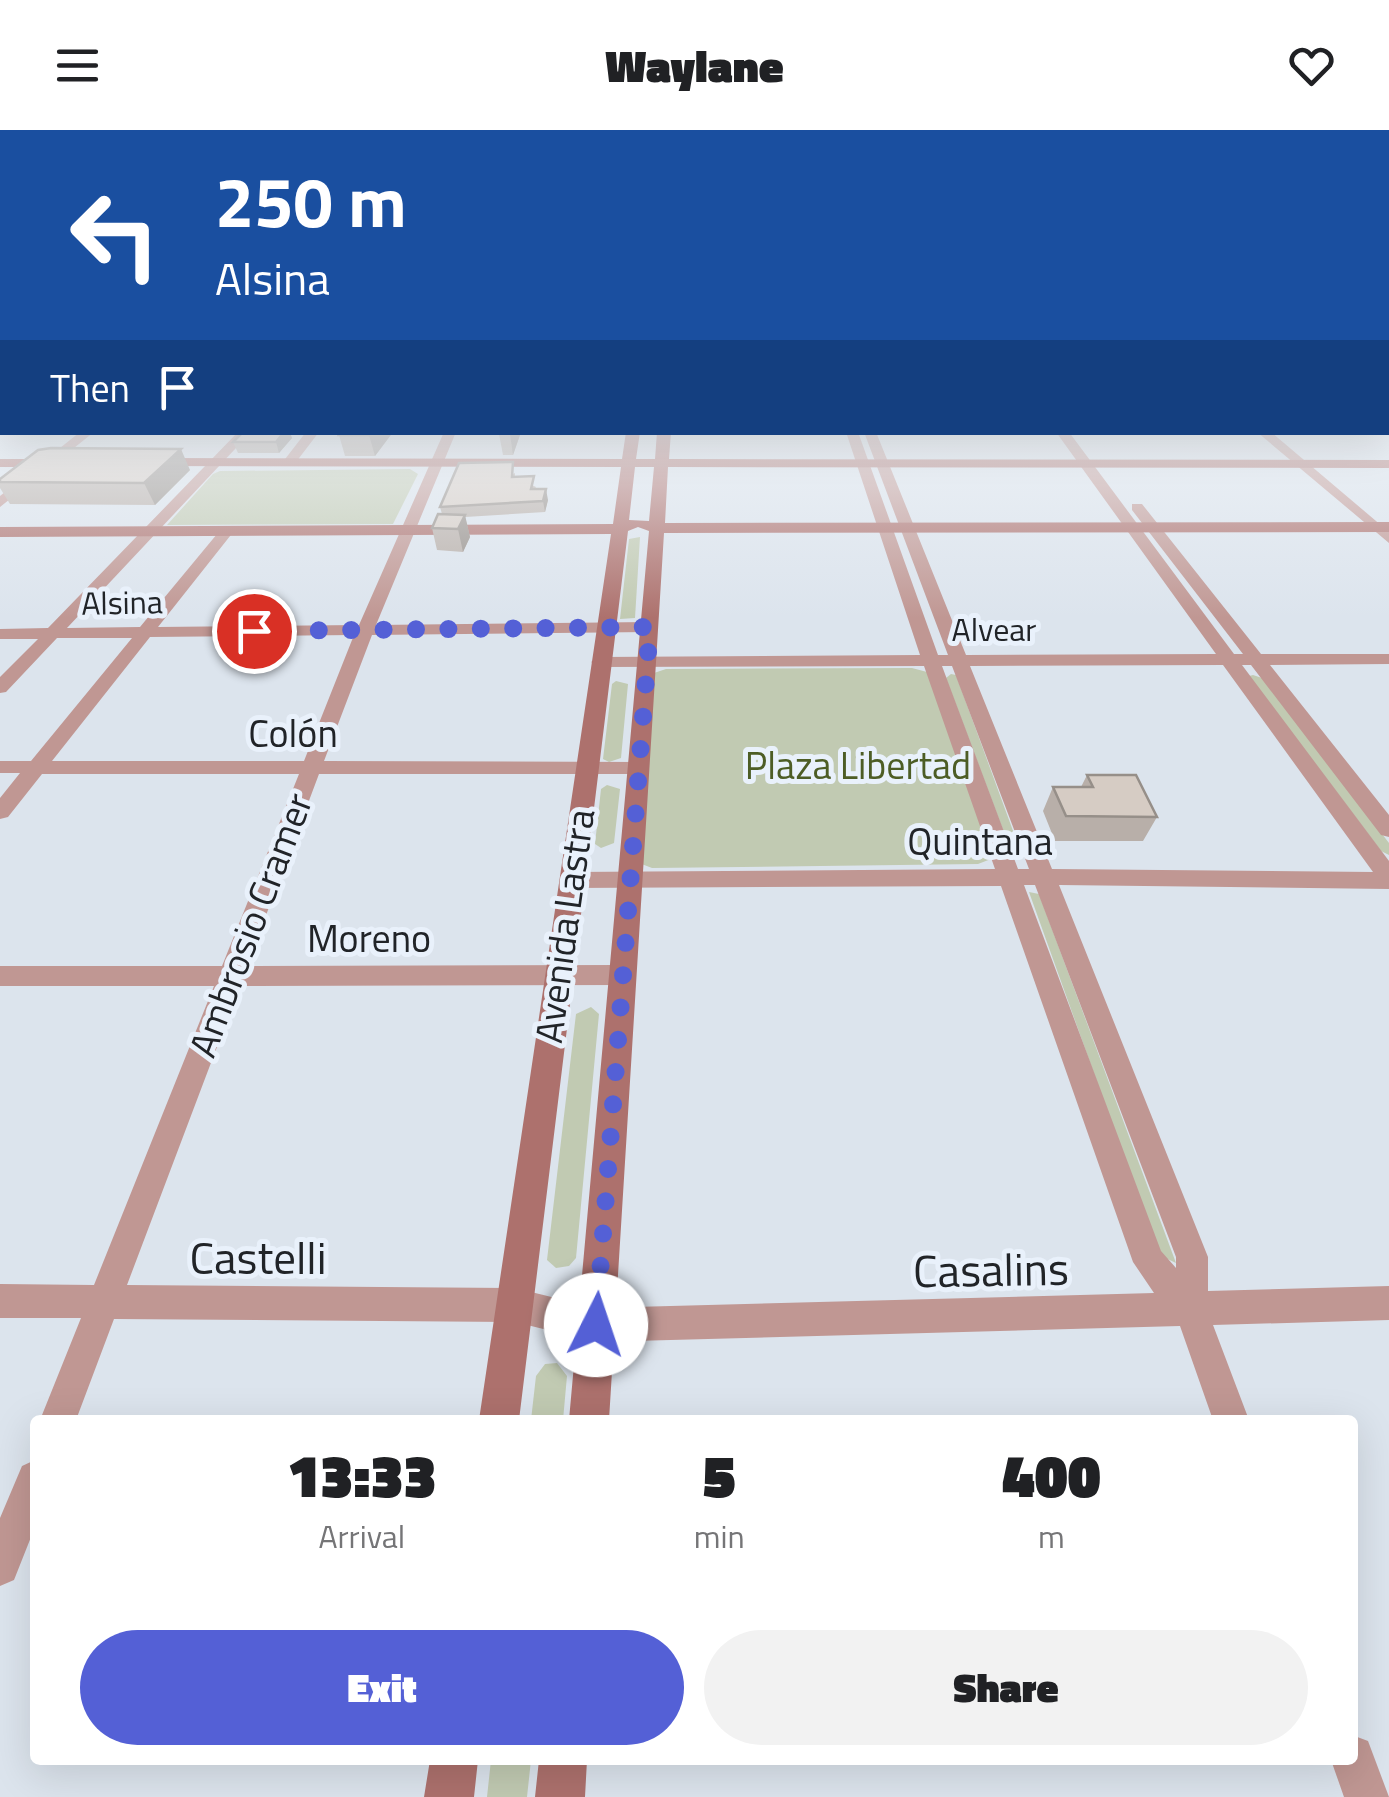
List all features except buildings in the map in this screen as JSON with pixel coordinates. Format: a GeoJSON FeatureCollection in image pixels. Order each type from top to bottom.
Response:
{"type":"FeatureCollection","features":[{"type":"Feature","properties":{"kind":"main road"},"geometry":{"type":"LineString","coordinates":[[347,463],[1389,464]]}},
{"type":"Feature","properties":{"kind":"main road","name":"Avenida Lastra"},"geometry":{"type":"LineString","coordinates":[[500,1415],[628,464]]}},
{"type":"Feature","properties":{"kind":"main road","name":"Avenida Lastra"},"geometry":{"type":"LineString","coordinates":[[589,1415],[662,464]]}},
{"type":"Feature","properties":{"kind":"main road"},"geometry":{"type":"LineString","coordinates":[[0,532],[618,528],[636,535],[657,528],[1384,525]]}},
{"type":"Feature","properties":{"kind":"main road"},"geometry":{"type":"LineString","coordinates":[[450,1797],[453,1765]]}},
{"type":"Feature","properties":{"kind":"main road"},"geometry":{"type":"LineString","coordinates":[[560,1797],[563,1765]]}},
{"type":"Feature","properties":{"kind":"street"},"geometry":{"type":"LineString","coordinates":[[0,503],[49,463]]}},
{"type":"Feature","properties":{"kind":"street"},"geometry":{"type":"LineString","coordinates":[[0,688],[216,463]]}},
{"type":"Feature","properties":{"kind":"street","name":"Ambrosio Cramer"},"geometry":{"type":"LineString","coordinates":[[60,1415],[365,630],[437,464]]}},
{"type":"Feature","properties":{"kind":"street"},"geometry":{"type":"LineString","coordinates":[[872,464],[933,661],[1149,1262],[1191,1310]]}},
{"type":"Feature","properties":{"kind":"street"},"geometry":{"type":"LineString","coordinates":[[1084,464],[1389,879]]}},
{"type":"Feature","properties":{"kind":"street"},"geometry":{"type":"LineString","coordinates":[[1105,464],[1389,830]]}},
{"type":"Feature","properties":{"kind":"street"},"geometry":{"type":"LineString","coordinates":[[1300,464],[1384,525]]}},
{"type":"Feature","properties":{"kind":"street"},"geometry":{"type":"LineString","coordinates":[[1319,464],[1384,525],[1389,540]]}},
{"type":"Feature","properties":{"kind":"street"},"geometry":{"type":"LineString","coordinates":[[894,528],[960,660],[1192,1258],[1191,1310],[1229,1415]]}},
{"type":"Feature","properties":{"kind":"street"},"geometry":{"type":"LineString","coordinates":[[0,812],[227,531]]}},
{"type":"Feature","properties":{"kind":"street","name":"Alsina"},"geometry":{"type":"LineString","coordinates":[[0,634],[650,627]]}},
{"type":"Feature","properties":{"kind":"street","name":"Alvear"},"geometry":{"type":"LineString","coordinates":[[600,662],[1389,660]]}},
{"type":"Feature","properties":{"kind":"street","name":"Colón"},"geometry":{"type":"LineString","coordinates":[[0,766],[638,768]]}},
{"type":"Feature","properties":{"kind":"street","name":"Quintana"},"geometry":{"type":"LineString","coordinates":[[571,880],[1045,876],[1389,879]]}},
{"type":"Feature","properties":{"kind":"street","name":"Moreno"},"geometry":{"type":"LineString","coordinates":[[0,976],[623,975]]}},
{"type":"Feature","properties":{"kind":"street","name":"Castelli"},"geometry":{"type":"LineString","coordinates":[[0,1301],[514,1304],[596,1325]]}},
{"type":"Feature","properties":{"kind":"street","name":"Casalins"},"geometry":{"type":"LineString","coordinates":[[596,1325],[1389,1303]]}},
{"type":"Feature","properties":{"kind":"street"},"geometry":{"type":"LineString","coordinates":[[0,1566],[30,1491]]}},
{"type":"Feature","properties":{"kind":"street"},"geometry":{"type":"LineString","coordinates":[[1355,1765],[1367,1797]]}},
{"type":"Feature","properties":{"kind":"green space"},"geometry":{"type":"Polygon","coordinates":[[[410,469],[418,474],[393,524],[167,525],[220,471],[410,469]]]}},
{"type":"Feature","properties":{"kind":"green space"},"geometry":{"type":"Polygon","coordinates":[[[640,537],[635,618],[620,619],[629,539],[640,537]]]}},
{"type":"Feature","properties":{"kind":"green space","name":"Plaza Libertad"},"geometry":{"type":"Polygon","coordinates":[[[912,668],[927,672],[993,853],[991,859],[978,864],[652,868],[639,863],[651,674],[666,669],[912,668]]]}},
{"type":"Feature","properties":{"kind":"green space"},"geometry":{"type":"Polygon","coordinates":[[[956,675],[1020,850],[1009,846],[946,678],[956,675]]]}},
{"type":"Feature","properties":{"kind":"green space"},"geometry":{"type":"Polygon","coordinates":[[[1249,676],[1262,678],[1389,843],[1389,855],[1381,851],[1249,676]]]}},
{"type":"Feature","properties":{"kind":"green space"},"geometry":{"type":"Polygon","coordinates":[[[612,684],[628,684],[621,758],[609,762],[603,759],[612,684]]]}},
{"type":"Feature","properties":{"kind":"green space"},"geometry":{"type":"Polygon","coordinates":[[[607,785],[620,789],[614,843],[601,848],[595,844],[601,789],[607,785]]]}},
{"type":"Feature","properties":{"kind":"green space"},"geometry":{"type":"Polygon","coordinates":[[[1029,892],[1039,894],[1176,1263],[1159,1255],[1029,892]]]}},
{"type":"Feature","properties":{"kind":"green space"},"geometry":{"type":"Polygon","coordinates":[[[591,1007],[599,1014],[576,1258],[569,1266],[556,1268],[547,1260],[576,1014],[591,1007]]]}},
{"type":"Feature","properties":{"kind":"green space"},"geometry":{"type":"Polygon","coordinates":[[[557,1363],[567,1376],[563,1415],[532,1415],[536,1376],[545,1364],[557,1363]]]}},
{"type":"Feature","properties":{"kind":"green space"},"geometry":{"type":"Polygon","coordinates":[[[490,1765],[530,1765],[527,1797],[487,1797],[490,1765]]]}},
{"type":"Feature","properties":{"kind":"route"},"geometry":{"type":"LineString","coordinates":[[254,631],[650,627],[596,1325]]}}]}
